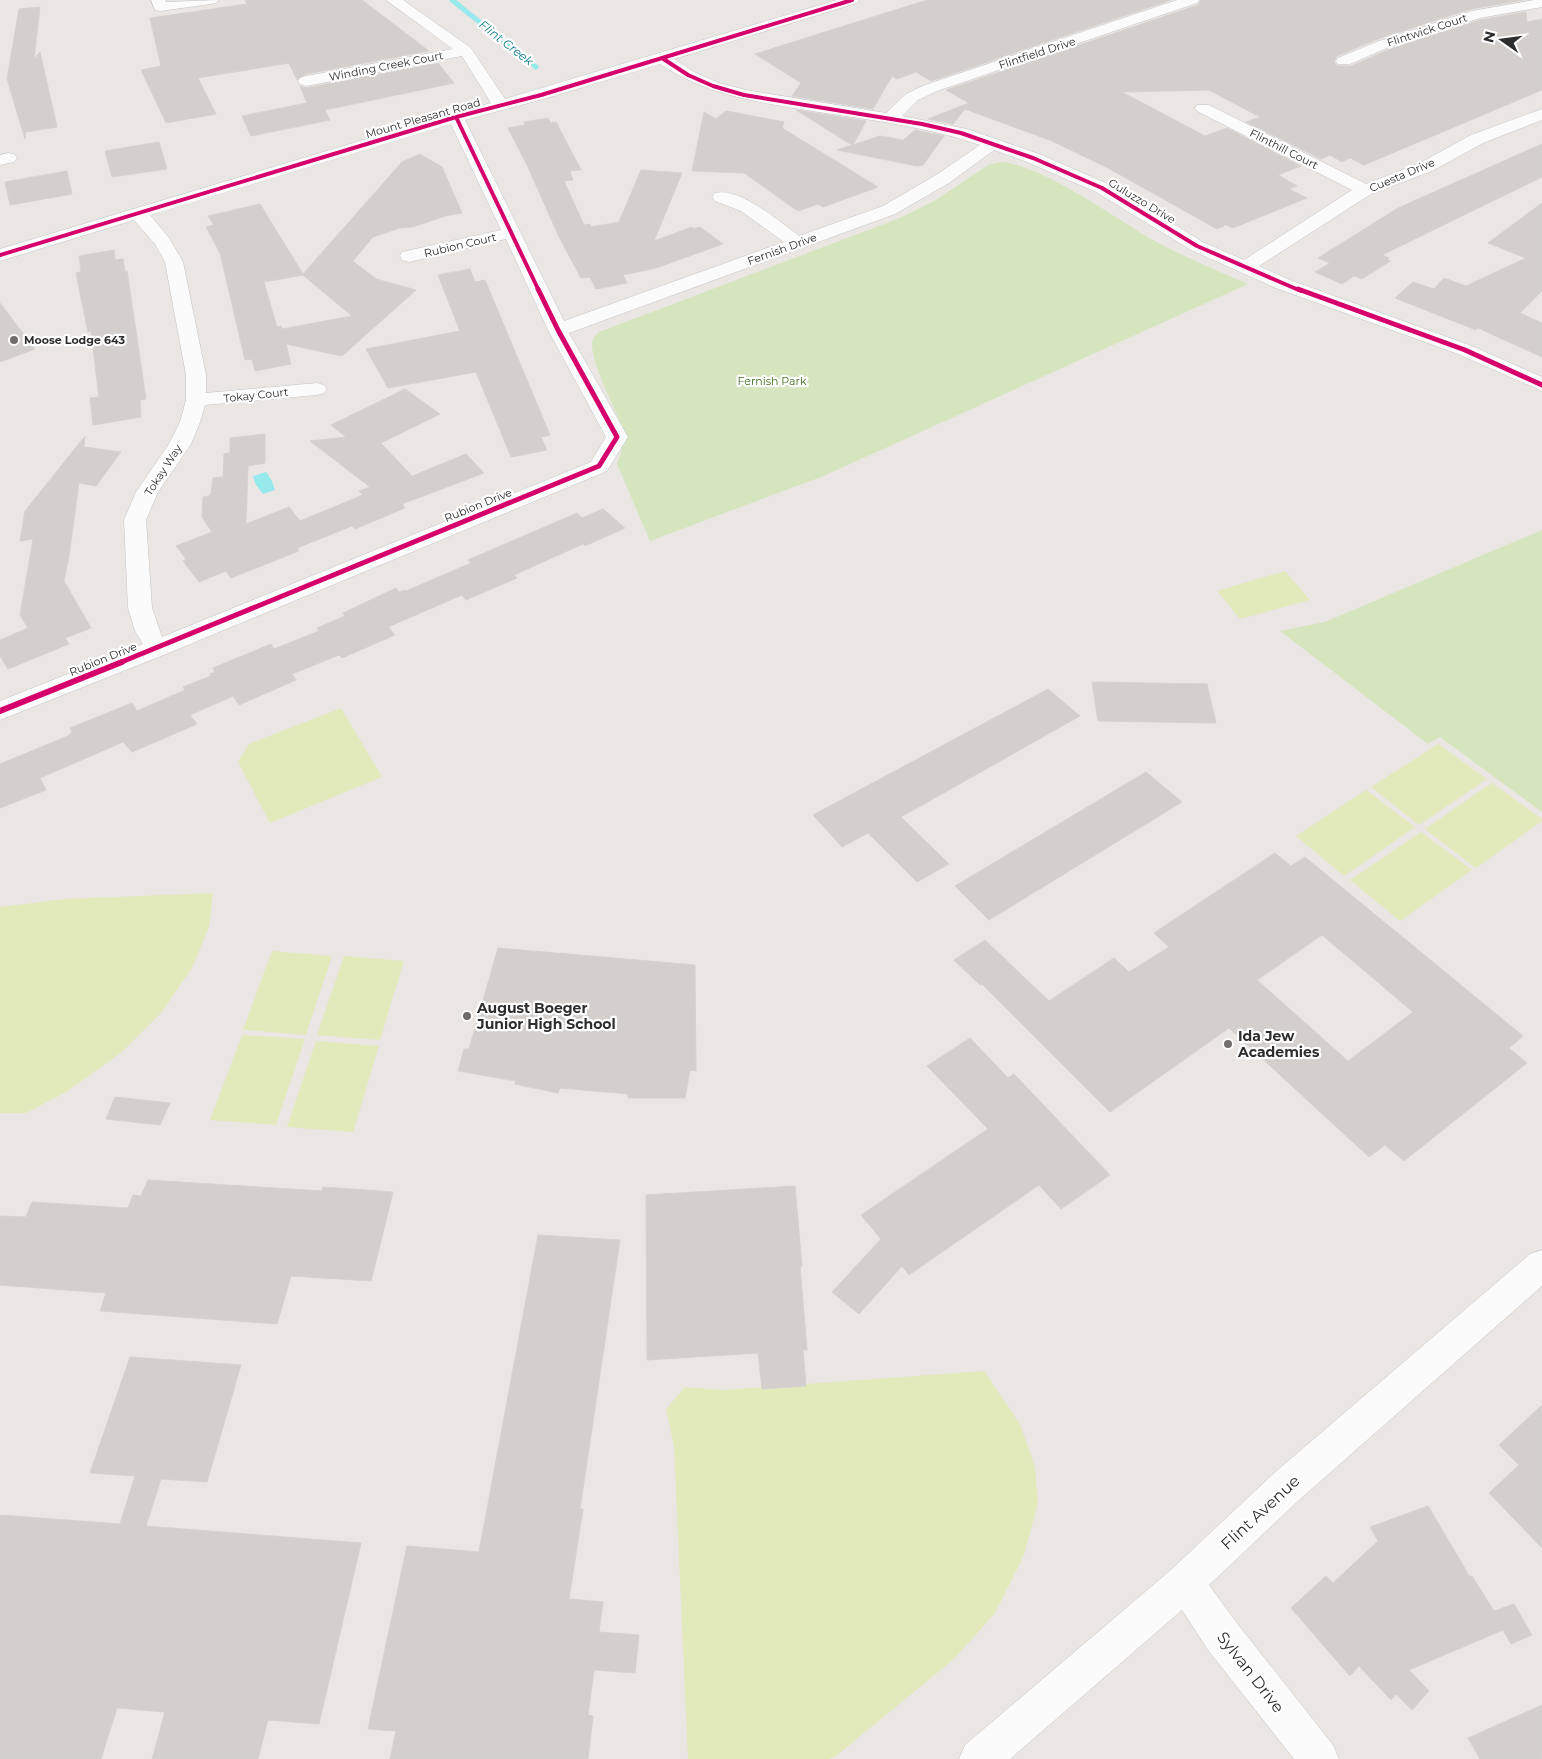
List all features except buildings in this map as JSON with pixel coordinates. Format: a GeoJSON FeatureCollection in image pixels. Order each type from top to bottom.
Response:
{"type":"FeatureCollection","features":[{"type":"Feature","properties":{"kind":"street"},"geometry":{"type":"LineString","coordinates":[[158,0],[160,7],[211,0]]}},
{"type":"Feature","properties":{"kind":"street"},"geometry":{"type":"LineString","coordinates":[[393,0],[466,51],[501,106]]}},
{"type":"Feature","properties":{"kind":"street","name":"Flintfield Drive"},"geometry":{"type":"LineString","coordinates":[[891,118],[912,97],[931,88],[1192,0]]}},
{"type":"Feature","properties":{"kind":"street","name":"Mount Pleasant Road"},"geometry":{"type":"LineString","coordinates":[[0,255],[662,58],[842,1]]}},
{"type":"Feature","properties":{"kind":"street","name":"Flintwick Court"},"geometry":{"type":"LineString","coordinates":[[1344,61],[1392,41],[1477,14],[1542,3]]}},
{"type":"Feature","properties":{"kind":"street","name":"Winding Creek Court"},"geometry":{"type":"LineString","coordinates":[[306,81],[466,51]]}},
{"type":"Feature","properties":{"kind":"street","name":"Guluzzo Drive"},"geometry":{"type":"LineString","coordinates":[[662,58],[688,75],[713,86],[744,95],[891,118],[961,133],[1034,158],[1102,188],[1197,246],[1245,268],[1283,284],[1465,350],[1542,385]]}},
{"type":"Feature","properties":{"kind":"street","name":"Flinthill Court"},"geometry":{"type":"LineString","coordinates":[[1203,108],[1366,190]]}},
{"type":"Feature","properties":{"kind":"street","name":"Cuesta Drive"},"geometry":{"type":"LineString","coordinates":[[1245,268],[1366,190],[1426,167],[1477,139],[1542,114]]}},
{"type":"Feature","properties":{"kind":"street","name":"Rubion Drive"},"geometry":{"type":"LineString","coordinates":[[0,711],[158,648],[599,466],[617,437],[558,330],[456,118]]}},
{"type":"Feature","properties":{"kind":"street","name":"Fernish Drive"},"geometry":{"type":"LineString","coordinates":[[558,330],[889,210],[927,191],[993,143]]}},
{"type":"Feature","properties":{"kind":"street"},"geometry":{"type":"LineString","coordinates":[[721,197],[746,207],[798,244]]}},
{"type":"Feature","properties":{"kind":"street","name":"Tokay Way"},"geometry":{"type":"LineString","coordinates":[[138,213],[163,242],[174,262],[196,375],[196,400],[190,422],[180,444],[147,492],[135,520],[140,608],[147,631],[158,648]]}},
{"type":"Feature","properties":{"kind":"street","name":"Rubion Court"},"geometry":{"type":"LineString","coordinates":[[409,256],[510,233]]}},
{"type":"Feature","properties":{"kind":"street","name":"Tokay Court"},"geometry":{"type":"LineString","coordinates":[[196,400],[316,389]]}},
{"type":"Feature","properties":{"kind":"street","name":"Flint Avenue"},"geometry":{"type":"LineString","coordinates":[[979,1759],[1185,1582],[1286,1487],[1542,1265]]}},
{"type":"Feature","properties":{"kind":"street","name":"Sylvan Drive"},"geometry":{"type":"LineString","coordinates":[[1185,1582],[1222,1636],[1319,1759]]}},
{"type":"Feature","properties":{"kind":"green space","name":"Fernish Park"},"geometry":{"type":"Polygon","coordinates":[[[1002,162],[1019,166],[1057,182],[1151,239],[1248,284],[821,477],[650,541],[617,464],[622,445],[619,428],[620,421],[595,362],[592,345],[596,335],[599,332],[900,218],[936,200],[988,165],[1002,162]]]}},
{"type":"Feature","properties":{"kind":"green space"},"geometry":{"type":"Polygon","coordinates":[[[1542,530],[1542,812],[1440,737],[1428,744],[1280,631],[1325,622],[1542,530]]]}},
{"type":"Feature","properties":{"kind":"green space"},"geometry":{"type":"Polygon","coordinates":[[[1285,571],[1310,600],[1240,619],[1217,591],[1285,571]]]}},
{"type":"Feature","properties":{"kind":"green space"},"geometry":{"type":"Polygon","coordinates":[[[341,708],[382,777],[270,823],[238,762],[249,744],[341,708]]]}},
{"type":"Feature","properties":{"kind":"green space"},"geometry":{"type":"Polygon","coordinates":[[[1438,744],[1487,779],[1419,825],[1371,787],[1438,744]]]}},
{"type":"Feature","properties":{"kind":"green space"},"geometry":{"type":"Polygon","coordinates":[[[1492,783],[1542,819],[1542,821],[1476,868],[1425,829],[1492,783]]]}},
{"type":"Feature","properties":{"kind":"green space"},"geometry":{"type":"Polygon","coordinates":[[[1366,790],[1415,827],[1344,876],[1296,836],[1366,790]]]}},
{"type":"Feature","properties":{"kind":"green space"},"geometry":{"type":"Polygon","coordinates":[[[1421,832],[1472,870],[1400,921],[1350,880],[1421,832]]]}},
{"type":"Feature","properties":{"kind":"green space"},"geometry":{"type":"Polygon","coordinates":[[[213,893],[209,927],[192,968],[161,1013],[122,1052],[66,1092],[26,1113],[0,1113],[0,907],[65,899],[213,893]]]}},
{"type":"Feature","properties":{"kind":"green space"},"geometry":{"type":"Polygon","coordinates":[[[272,951],[332,956],[306,1035],[243,1030],[272,951]]]}},
{"type":"Feature","properties":{"kind":"green space"},"geometry":{"type":"Polygon","coordinates":[[[344,956],[404,961],[380,1040],[317,1035],[344,956]]]}},
{"type":"Feature","properties":{"kind":"green space"},"geometry":{"type":"Polygon","coordinates":[[[242,1035],[305,1039],[276,1125],[210,1120],[242,1035]]]}},
{"type":"Feature","properties":{"kind":"green space"},"geometry":{"type":"Polygon","coordinates":[[[316,1041],[379,1046],[353,1132],[287,1127],[316,1041]]]}},
{"type":"Feature","properties":{"kind":"green space"},"geometry":{"type":"Polygon","coordinates":[[[984,1371],[1020,1424],[1035,1467],[1038,1503],[1024,1555],[995,1613],[954,1659],[836,1756],[829,1759],[688,1759],[674,1446],[666,1409],[685,1387],[723,1390],[984,1371]]]}},
{"type":"Feature","properties":{"kind":"water"},"geometry":{"type":"Polygon","coordinates":[[[266,472],[275,490],[263,494],[256,485],[253,476],[266,472]]]}},
{"type":"Feature","properties":{"kind":"waterway","name":"Flint Creek"},"geometry":{"type":"LineString","coordinates":[[452,0],[536,67]]}},
{"type":"Feature","properties":{"kind":"cycle path"},"geometry":{"type":"LineString","coordinates":[[0,255],[456,117],[541,95],[852,0]]}},
{"type":"Feature","properties":{"kind":"cycle path"},"geometry":{"type":"LineString","coordinates":[[662,58],[688,75],[713,86],[744,95],[922,124],[961,133],[1033,158],[1102,188],[1197,246],[1283,284],[1465,350],[1542,385]]}},
{"type":"Feature","properties":{"kind":"cycle path"},"geometry":{"type":"LineString","coordinates":[[0,711],[599,466],[617,437],[558,330],[456,117]]}},
{"type":"Feature","properties":{"kind":"place","name":"Moose Lodge 643"},"geometry":{"type":"Point","coordinates":[14,340]}},
{"type":"Feature","properties":{"kind":"place","name":"August Boeger Junior High School"},"geometry":{"type":"Point","coordinates":[467,1016]}},
{"type":"Feature","properties":{"kind":"place","name":"Ida Jew Academies"},"geometry":{"type":"Point","coordinates":[1228,1044]}}]}
